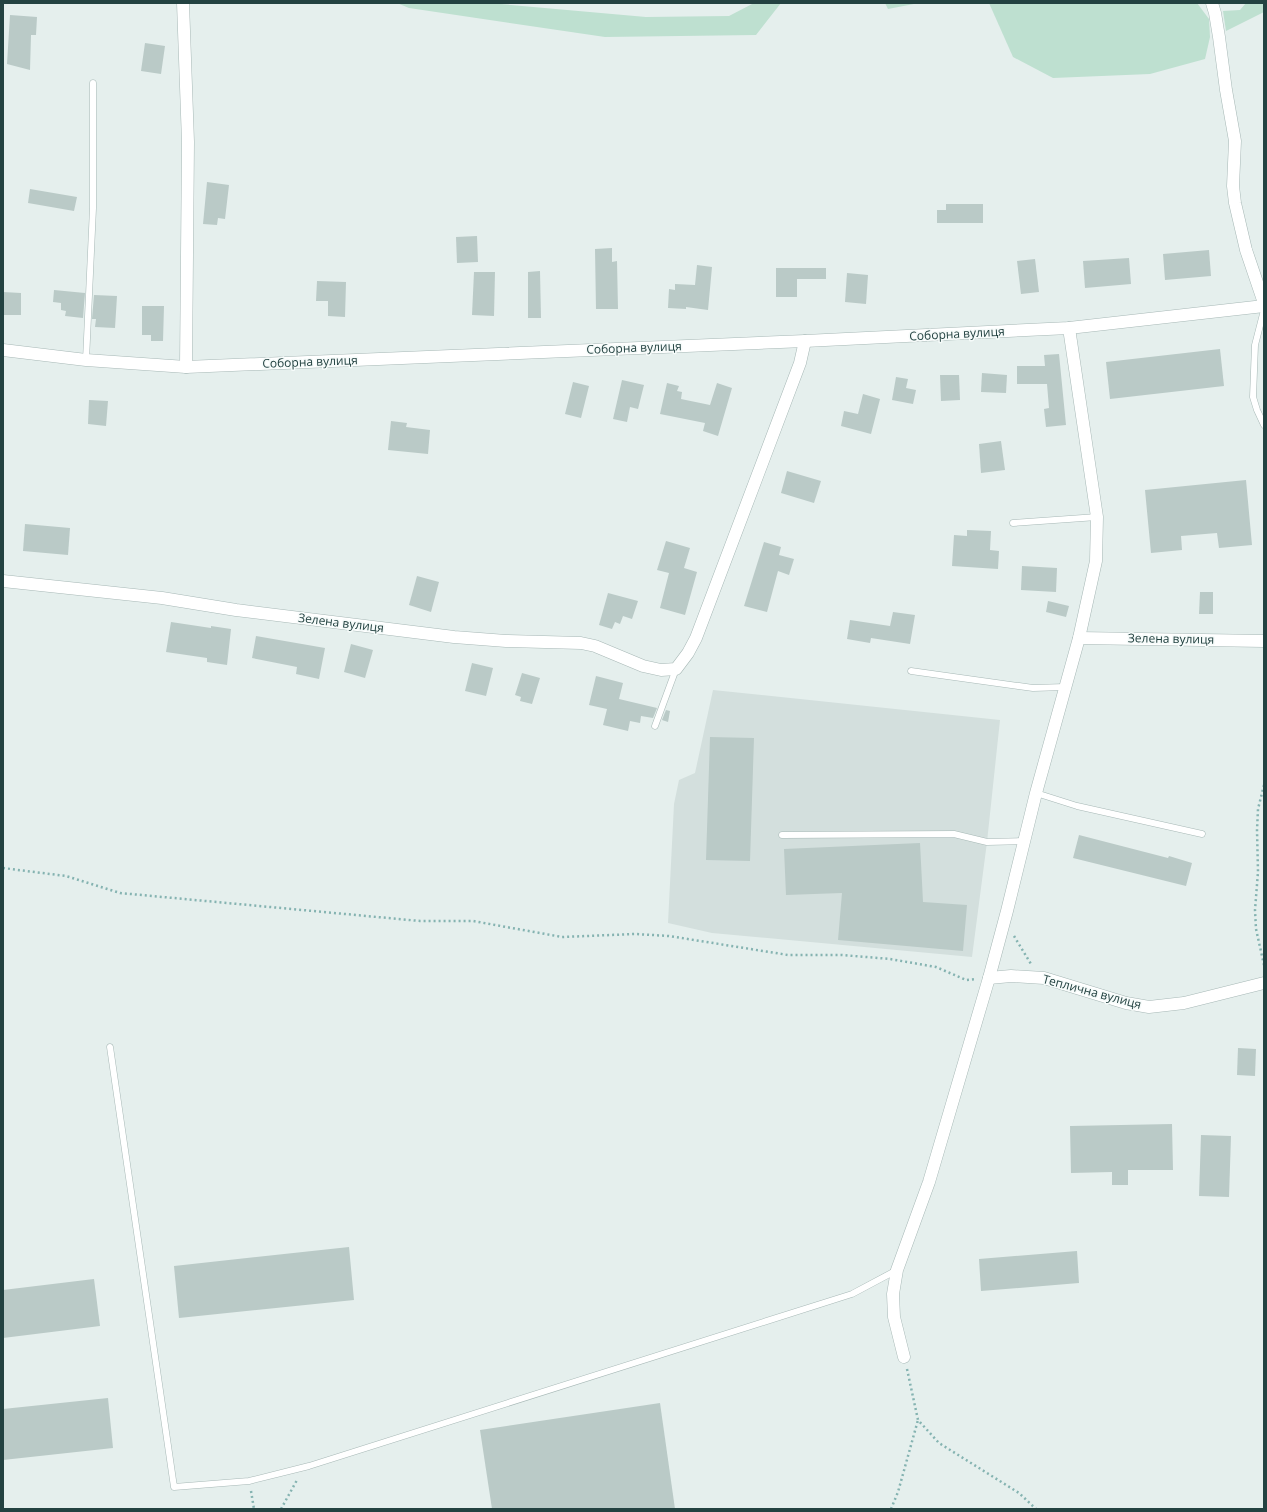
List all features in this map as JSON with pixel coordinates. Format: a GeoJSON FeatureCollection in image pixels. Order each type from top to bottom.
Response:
{"type":"FeatureCollection","features":[{"type":"Feature","properties":{"kind":"street"},"geometry":{"type":"LineString","coordinates":[[183,3],[188,142],[186,367]]}},
{"type":"Feature","properties":{"kind":"street"},"geometry":{"type":"LineString","coordinates":[[1214,8],[1234,141],[1233,186],[1235,203],[1246,250],[1264,303]]}},
{"type":"Feature","properties":{"kind":"street","name":"Соборна вулиця"},"geometry":{"type":"LineString","coordinates":[[3,350],[86,360],[186,367],[805,341],[1069,328],[1264,306]]}},
{"type":"Feature","properties":{"kind":"street"},"geometry":{"type":"LineString","coordinates":[[904,1357],[894,1317],[893,1294],[897,1270],[929,1182],[989,978],[1036,793],[1079,638],[1096,561],[1097,517],[1069,328]]}},
{"type":"Feature","properties":{"kind":"street"},"geometry":{"type":"LineString","coordinates":[[676,669],[688,653],[696,638],[800,363],[805,341]]}},
{"type":"Feature","properties":{"kind":"street","name":"Зелена вулиця"},"geometry":{"type":"LineString","coordinates":[[3,581],[162,598],[236,610],[454,637],[506,641],[581,643],[595,646],[643,666],[661,670],[676,669]]}},
{"type":"Feature","properties":{"kind":"street","name":"Зелена вулиця"},"geometry":{"type":"LineString","coordinates":[[1079,638],[1264,641]]}},
{"type":"Feature","properties":{"kind":"street","name":"Теплична вулиця"},"geometry":{"type":"LineString","coordinates":[[989,978],[1011,976],[1044,978],[1126,1003],[1149,1007],[1184,1003],[1264,982]]}},
{"type":"Feature","properties":{"kind":"lane"},"geometry":{"type":"LineString","coordinates":[[86,360],[93,208],[94,83]]}},
{"type":"Feature","properties":{"kind":"lane"},"geometry":{"type":"LineString","coordinates":[[1264,310],[1255,345],[1253,397],[1264,425]]}},
{"type":"Feature","properties":{"kind":"lane"},"geometry":{"type":"LineString","coordinates":[[1013,523],[1097,517]]}},
{"type":"Feature","properties":{"kind":"lane"},"geometry":{"type":"LineString","coordinates":[[655,726],[676,669]]}},
{"type":"Feature","properties":{"kind":"lane"},"geometry":{"type":"LineString","coordinates":[[912,671],[1033,688],[1065,687]]}},
{"type":"Feature","properties":{"kind":"lane"},"geometry":{"type":"LineString","coordinates":[[1036,793],[1077,806],[1202,834]]}},
{"type":"Feature","properties":{"kind":"lane"},"geometry":{"type":"LineString","coordinates":[[782,835],[954,834],[987,842],[1024,841]]}},
{"type":"Feature","properties":{"kind":"lane"},"geometry":{"type":"LineString","coordinates":[[110,1047],[174,1487],[249,1480],[309,1466],[852,1294],[897,1270]]}},
{"type":"Feature","properties":{"kind":"path"},"geometry":{"type":"LineString","coordinates":[[1264,785],[1258,809],[1258,872],[1255,910],[1256,929],[1264,965]]}},
{"type":"Feature","properties":{"kind":"path"},"geometry":{"type":"LineString","coordinates":[[3,868],[66,876],[120,893],[420,921],[473,921],[562,937],[635,934],[669,936],[788,955],[842,955],[890,960],[936,968],[966,980],[989,978]]}},
{"type":"Feature","properties":{"kind":"path"},"geometry":{"type":"LineString","coordinates":[[1012,934],[1031,965],[1044,978]]}},
{"type":"Feature","properties":{"kind":"path"},"geometry":{"type":"LineString","coordinates":[[892,1509],[918,1420],[904,1357]]}},
{"type":"Feature","properties":{"kind":"path"},"geometry":{"type":"LineString","coordinates":[[918,1420],[939,1443],[1019,1493],[1036,1509]]}},
{"type":"Feature","properties":{"kind":"path"},"geometry":{"type":"LineString","coordinates":[[281,1509],[295,1483],[309,1466]]}},
{"type":"Feature","properties":{"kind":"path"},"geometry":{"type":"LineString","coordinates":[[249,1480],[254,1509]]}},
{"type":"Feature","properties":{"kind":"shaded area"},"geometry":{"type":"Polygon","coordinates":[[[713,690],[1000,720],[987,842],[972,957],[712,933],[668,923],[674,804],[679,780],[695,773],[713,690]]]}},
{"type":"Feature","properties":{"kind":"green space"},"geometry":{"type":"Polygon","coordinates":[[[397,3],[489,3],[646,17],[729,16],[754,3],[781,3],[756,35],[605,37],[409,8],[397,3]]]}},
{"type":"Feature","properties":{"kind":"green space"},"geometry":{"type":"Polygon","coordinates":[[[885,3],[919,3],[888,9],[885,3]]]}},
{"type":"Feature","properties":{"kind":"green space"},"geometry":{"type":"Polygon","coordinates":[[[989,3],[1197,3],[1209,19],[1210,37],[1205,59],[1150,74],[1053,78],[1013,57],[989,3]]]}},
{"type":"Feature","properties":{"kind":"green space"},"geometry":{"type":"Polygon","coordinates":[[[1246,3],[1264,3],[1264,12],[1226,31],[1223,11],[1240,10],[1246,3]]]}},
{"type":"Feature","properties":{"kind":"building"},"geometry":{"type":"Polygon","coordinates":[[[10,15],[37,17],[36,35],[31,35],[30,70],[7,64],[10,15]]]}},
{"type":"Feature","properties":{"kind":"building"},"geometry":{"type":"Polygon","coordinates":[[[145,43],[165,46],[161,74],[141,71],[145,43]]]}},
{"type":"Feature","properties":{"kind":"building"},"geometry":{"type":"Polygon","coordinates":[[[207,182],[229,185],[225,219],[218,218],[217,225],[203,224],[207,182]]]}},
{"type":"Feature","properties":{"kind":"building"},"geometry":{"type":"Polygon","coordinates":[[[30,189],[77,197],[74,211],[28,203],[30,189]]]}},
{"type":"Feature","properties":{"kind":"building"},"geometry":{"type":"Polygon","coordinates":[[[946,204],[983,204],[983,223],[937,223],[937,210],[946,210],[946,204]]]}},
{"type":"Feature","properties":{"kind":"building"},"geometry":{"type":"Polygon","coordinates":[[[477,236],[478,262],[457,263],[456,237],[477,236]]]}},
{"type":"Feature","properties":{"kind":"building"},"geometry":{"type":"Polygon","coordinates":[[[612,248],[612,262],[617,261],[618,309],[596,309],[595,249],[612,248]]]}},
{"type":"Feature","properties":{"kind":"building"},"geometry":{"type":"Polygon","coordinates":[[[1209,250],[1211,276],[1165,280],[1163,254],[1209,250]]]}},
{"type":"Feature","properties":{"kind":"building"},"geometry":{"type":"Polygon","coordinates":[[[1129,258],[1131,284],[1085,288],[1083,261],[1129,258]]]}},
{"type":"Feature","properties":{"kind":"building"},"geometry":{"type":"Polygon","coordinates":[[[1035,259],[1039,292],[1021,294],[1017,261],[1035,259]]]}},
{"type":"Feature","properties":{"kind":"building"},"geometry":{"type":"Polygon","coordinates":[[[697,265],[712,267],[708,310],[686,307],[686,309],[668,308],[669,289],[675,290],[675,284],[695,285],[697,265]]]}},
{"type":"Feature","properties":{"kind":"building"},"geometry":{"type":"Polygon","coordinates":[[[776,268],[826,268],[826,279],[797,279],[797,297],[776,297],[776,268]]]}},
{"type":"Feature","properties":{"kind":"building"},"geometry":{"type":"Polygon","coordinates":[[[540,271],[541,318],[528,318],[528,272],[540,271]]]}},
{"type":"Feature","properties":{"kind":"building"},"geometry":{"type":"Polygon","coordinates":[[[474,272],[495,272],[494,316],[472,315],[474,272]]]}},
{"type":"Feature","properties":{"kind":"building"},"geometry":{"type":"Polygon","coordinates":[[[847,273],[868,275],[866,304],[845,302],[847,273]]]}},
{"type":"Feature","properties":{"kind":"building"},"geometry":{"type":"Polygon","coordinates":[[[317,281],[346,282],[345,317],[328,316],[328,301],[316,301],[317,281]]]}},
{"type":"Feature","properties":{"kind":"building"},"geometry":{"type":"Polygon","coordinates":[[[54,290],[85,293],[83,318],[65,316],[66,311],[61,310],[61,303],[53,302],[54,290]]]}},
{"type":"Feature","properties":{"kind":"building"},"geometry":{"type":"Polygon","coordinates":[[[3,292],[21,293],[21,315],[3,315],[3,292]]]}},
{"type":"Feature","properties":{"kind":"building"},"geometry":{"type":"Polygon","coordinates":[[[94,295],[117,296],[115,328],[95,327],[96,319],[92,319],[94,295]]]}},
{"type":"Feature","properties":{"kind":"building"},"geometry":{"type":"Polygon","coordinates":[[[142,306],[164,306],[163,341],[151,341],[151,335],[142,335],[142,306]]]}},
{"type":"Feature","properties":{"kind":"building"},"geometry":{"type":"Polygon","coordinates":[[[1220,349],[1224,386],[1110,399],[1106,362],[1220,349]]]}},
{"type":"Feature","properties":{"kind":"building"},"geometry":{"type":"Polygon","coordinates":[[[1059,354],[1066,425],[1046,427],[1044,409],[1049,408],[1047,384],[1017,384],[1017,366],[1045,366],[1044,355],[1059,354]]]}},
{"type":"Feature","properties":{"kind":"building"},"geometry":{"type":"Polygon","coordinates":[[[982,373],[1007,375],[1006,393],[981,392],[982,373]]]}},
{"type":"Feature","properties":{"kind":"building"},"geometry":{"type":"Polygon","coordinates":[[[940,375],[959,375],[960,400],[941,401],[940,375]]]}},
{"type":"Feature","properties":{"kind":"building"},"geometry":{"type":"Polygon","coordinates":[[[896,377],[908,379],[906,388],[916,390],[913,404],[892,400],[896,377]]]}},
{"type":"Feature","properties":{"kind":"building"},"geometry":{"type":"Polygon","coordinates":[[[622,380],[644,385],[638,409],[630,407],[627,422],[613,419],[622,380]]]}},
{"type":"Feature","properties":{"kind":"building"},"geometry":{"type":"Polygon","coordinates":[[[573,382],[589,386],[581,418],[565,414],[573,382]]]}},
{"type":"Feature","properties":{"kind":"building"},"geometry":{"type":"Polygon","coordinates":[[[667,383],[679,386],[677,391],[682,392],[681,399],[710,405],[717,383],[732,388],[718,436],[703,431],[705,423],[660,414],[667,383]]]}},
{"type":"Feature","properties":{"kind":"building"},"geometry":{"type":"Polygon","coordinates":[[[863,394],[880,399],[871,434],[841,426],[844,411],[858,414],[863,394]]]}},
{"type":"Feature","properties":{"kind":"building"},"geometry":{"type":"Polygon","coordinates":[[[89,400],[108,401],[106,426],[88,424],[89,400]]]}},
{"type":"Feature","properties":{"kind":"building"},"geometry":{"type":"Polygon","coordinates":[[[391,421],[407,423],[406,427],[430,430],[428,454],[388,450],[391,421]]]}},
{"type":"Feature","properties":{"kind":"building"},"geometry":{"type":"Polygon","coordinates":[[[1001,441],[1005,470],[981,473],[979,444],[1001,441]]]}},
{"type":"Feature","properties":{"kind":"building"},"geometry":{"type":"Polygon","coordinates":[[[787,471],[821,481],[814,503],[781,493],[787,471]]]}},
{"type":"Feature","properties":{"kind":"building"},"geometry":{"type":"Polygon","coordinates":[[[1246,480],[1252,545],[1219,548],[1217,533],[1181,536],[1182,550],[1151,553],[1145,490],[1246,480]]]}},
{"type":"Feature","properties":{"kind":"building"},"geometry":{"type":"Polygon","coordinates":[[[25,524],[70,528],[68,555],[23,551],[25,524]]]}},
{"type":"Feature","properties":{"kind":"building"},"geometry":{"type":"Polygon","coordinates":[[[967,530],[991,531],[990,550],[999,551],[998,569],[952,566],[954,535],[967,536],[967,530]]]}},
{"type":"Feature","properties":{"kind":"building"},"geometry":{"type":"Polygon","coordinates":[[[666,541],[690,548],[684,568],[697,572],[685,615],[660,608],[669,573],[657,570],[666,541]]]}},
{"type":"Feature","properties":{"kind":"building"},"geometry":{"type":"Polygon","coordinates":[[[764,542],[781,547],[779,555],[794,559],[789,575],[778,571],[767,612],[744,606],[764,542]]]}},
{"type":"Feature","properties":{"kind":"building"},"geometry":{"type":"Polygon","coordinates":[[[1022,566],[1057,568],[1056,592],[1021,590],[1022,566]]]}},
{"type":"Feature","properties":{"kind":"building"},"geometry":{"type":"Polygon","coordinates":[[[417,576],[439,582],[431,612],[409,605],[417,576]]]}},
{"type":"Feature","properties":{"kind":"building"},"geometry":{"type":"Polygon","coordinates":[[[1200,592],[1213,592],[1213,614],[1199,614],[1200,592]]]}},
{"type":"Feature","properties":{"kind":"building"},"geometry":{"type":"Polygon","coordinates":[[[608,593],[638,601],[632,619],[623,616],[620,624],[615,622],[612,629],[599,625],[608,593]]]}},
{"type":"Feature","properties":{"kind":"building"},"geometry":{"type":"Polygon","coordinates":[[[1048,601],[1069,606],[1066,617],[1046,612],[1048,601]]]}},
{"type":"Feature","properties":{"kind":"building"},"geometry":{"type":"Polygon","coordinates":[[[893,612],[915,615],[910,644],[871,638],[870,643],[847,639],[850,620],[890,626],[893,612]]]}},
{"type":"Feature","properties":{"kind":"building"},"geometry":{"type":"Polygon","coordinates":[[[171,622],[211,628],[211,626],[231,629],[227,665],[207,662],[207,658],[166,652],[171,622]]]}},
{"type":"Feature","properties":{"kind":"building"},"geometry":{"type":"Polygon","coordinates":[[[256,636],[325,648],[319,679],[296,674],[297,667],[252,658],[256,636]]]}},
{"type":"Feature","properties":{"kind":"building"},"geometry":{"type":"Polygon","coordinates":[[[351,644],[373,650],[365,678],[344,672],[351,644]]]}},
{"type":"Feature","properties":{"kind":"building"},"geometry":{"type":"Polygon","coordinates":[[[472,663],[493,668],[486,696],[465,691],[472,663]]]}},
{"type":"Feature","properties":{"kind":"building"},"geometry":{"type":"Polygon","coordinates":[[[522,673],[540,678],[532,704],[520,701],[521,697],[515,695],[522,673]]]}},
{"type":"Feature","properties":{"kind":"building"},"geometry":{"type":"Polygon","coordinates":[[[596,676],[623,683],[619,699],[657,708],[653,718],[641,716],[640,723],[630,721],[628,731],[603,725],[607,709],[589,705],[596,676]]]}},
{"type":"Feature","properties":{"kind":"building"},"geometry":{"type":"Polygon","coordinates":[[[666,710],[670,711],[668,722],[662,720],[666,710]]]}},
{"type":"Feature","properties":{"kind":"building"},"geometry":{"type":"Polygon","coordinates":[[[710,737],[754,738],[750,861],[706,860],[710,737]]]}},
{"type":"Feature","properties":{"kind":"building"},"geometry":{"type":"Polygon","coordinates":[[[1079,835],[1168,858],[1169,856],[1192,863],[1186,886],[1073,858],[1079,835]]]}},
{"type":"Feature","properties":{"kind":"building"},"geometry":{"type":"Polygon","coordinates":[[[920,843],[923,902],[967,905],[963,951],[838,940],[842,893],[786,895],[784,849],[920,843]]]}},
{"type":"Feature","properties":{"kind":"building"},"geometry":{"type":"Polygon","coordinates":[[[1238,1048],[1256,1049],[1255,1076],[1237,1075],[1238,1048]]]}},
{"type":"Feature","properties":{"kind":"building"},"geometry":{"type":"Polygon","coordinates":[[[1172,1124],[1173,1170],[1128,1170],[1128,1185],[1112,1185],[1112,1172],[1071,1173],[1070,1126],[1172,1124]]]}},
{"type":"Feature","properties":{"kind":"building"},"geometry":{"type":"Polygon","coordinates":[[[1201,1135],[1231,1136],[1229,1197],[1199,1196],[1201,1135]]]}},
{"type":"Feature","properties":{"kind":"building"},"geometry":{"type":"Polygon","coordinates":[[[349,1247],[354,1300],[179,1318],[174,1266],[349,1247]]]}},
{"type":"Feature","properties":{"kind":"building"},"geometry":{"type":"Polygon","coordinates":[[[1077,1251],[1079,1283],[981,1291],[979,1259],[1077,1251]]]}},
{"type":"Feature","properties":{"kind":"building"},"geometry":{"type":"Polygon","coordinates":[[[94,1279],[100,1326],[3,1338],[3,1290],[94,1279]]]}},
{"type":"Feature","properties":{"kind":"building"},"geometry":{"type":"Polygon","coordinates":[[[108,1398],[113,1448],[3,1460],[3,1409],[108,1398]]]}},
{"type":"Feature","properties":{"kind":"building"},"geometry":{"type":"Polygon","coordinates":[[[660,1403],[675,1509],[492,1509],[480,1430],[660,1403]]]}}]}
